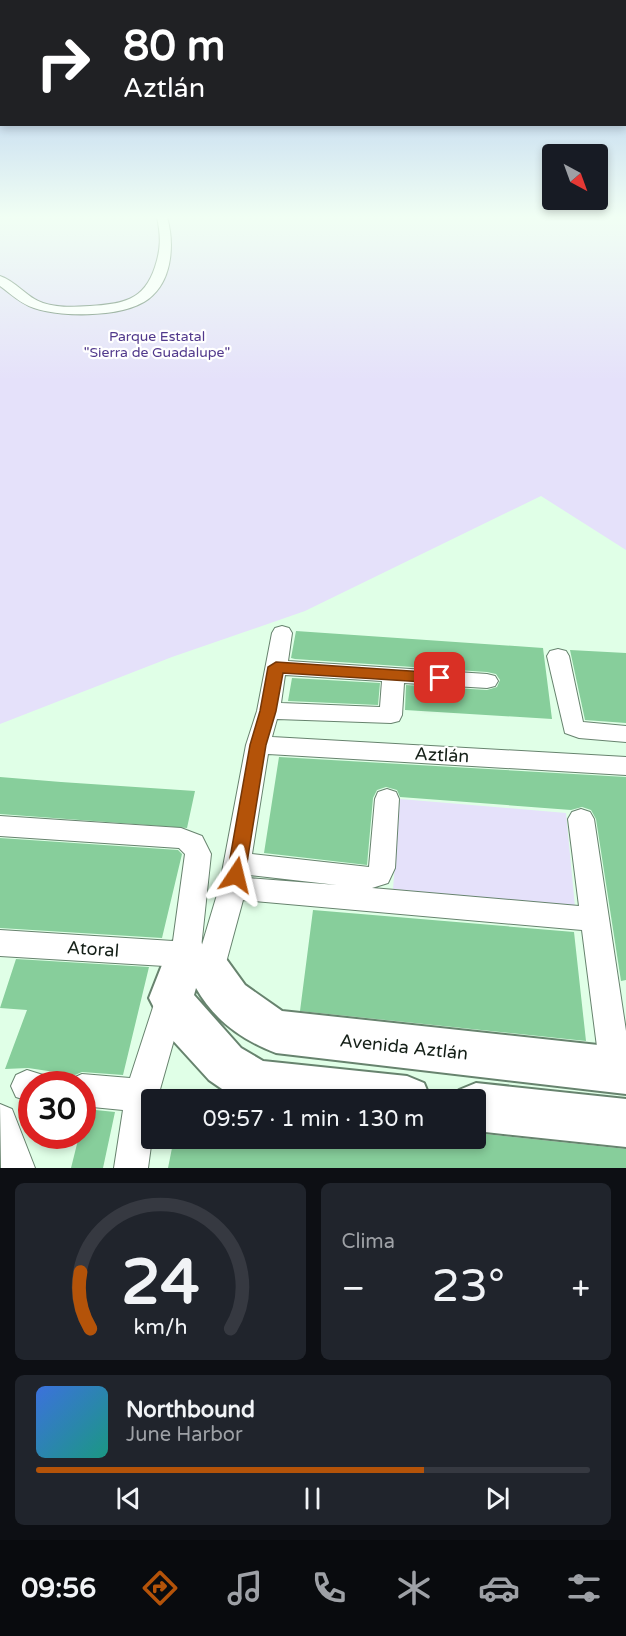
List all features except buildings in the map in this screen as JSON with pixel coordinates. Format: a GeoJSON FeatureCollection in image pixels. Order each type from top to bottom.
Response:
{"type":"FeatureCollection","features":[{"type":"Feature","properties":{"kind":"street"},"geometry":{"type":"LineString","coordinates":[[0,280],[37,305],[52,309],[87,310],[137,300],[151,292],[159,272]]}},
{"type":"Feature","properties":{"kind":"street"},"geometry":{"type":"LineString","coordinates":[[143,1089],[171,998],[198,962],[236,875],[258,745],[268,711],[282,633]]}},
{"type":"Feature","properties":{"kind":"street"},"geometry":{"type":"LineString","coordinates":[[558,656],[573,727],[579,730],[626,734]]}},
{"type":"Feature","properties":{"kind":"street"},"geometry":{"type":"LineString","coordinates":[[276,667],[487,681]]}},
{"type":"Feature","properties":{"kind":"street"},"geometry":{"type":"LineString","coordinates":[[268,711],[391,715],[393,675]]}},
{"type":"Feature","properties":{"kind":"street","name":"Aztlán"},"geometry":{"type":"LineString","coordinates":[[258,745],[626,766]]}},
{"type":"Feature","properties":{"kind":"street"},"geometry":{"type":"LineString","coordinates":[[236,875],[370,878],[378,875],[382,868],[387,799]]}},
{"type":"Feature","properties":{"kind":"street"},"geometry":{"type":"LineString","coordinates":[[581,819],[595,920],[621,1071]]}},
{"type":"Feature","properties":{"kind":"street"},"geometry":{"type":"LineString","coordinates":[[0,826],[181,838],[193,843],[198,854],[198,962]]}},
{"type":"Feature","properties":{"kind":"street"},"geometry":{"type":"LineString","coordinates":[[236,875],[595,920]]}},
{"type":"Feature","properties":{"kind":"street","name":"Atoral"},"geometry":{"type":"LineString","coordinates":[[0,943],[198,962]]}},
{"type":"Feature","properties":{"kind":"street","name":"Avenida Aztlán"},"geometry":{"type":"LineString","coordinates":[[198,962],[221,993],[249,1017],[276,1032],[621,1071]]}},
{"type":"Feature","properties":{"kind":"street"},"geometry":{"type":"LineString","coordinates":[[171,998],[184,1020],[225,1064],[256,1084],[303,1089]]}},
{"type":"Feature","properties":{"kind":"street"},"geometry":{"type":"LineString","coordinates":[[96,1091],[141,1095],[131,1168]]}},
{"type":"Feature","properties":{"kind":"street"},"geometry":{"type":"LineString","coordinates":[[486,1108],[626,1123]]}},
{"type":"Feature","properties":{"kind":"street"},"geometry":{"type":"LineString","coordinates":[[0,1121],[18,1168]]}},
{"type":"Feature","properties":{"kind":"green space","name":"Parque Estatal \"Sierra de Guadalupe\""},"geometry":{"type":"Polygon","coordinates":[[[0,272],[626,272],[626,550],[541,496],[305,611],[172,657],[0,724],[0,272]]]}},
{"type":"Feature","properties":{"kind":"green space"},"geometry":{"type":"Polygon","coordinates":[[[400,799],[566,813],[575,907],[393,889],[400,799]]]}},
{"type":"Feature","properties":{"kind":"route"},"geometry":{"type":"LineString","coordinates":[[236,875],[258,745],[268,711],[276,667],[440,678]]}}]}
